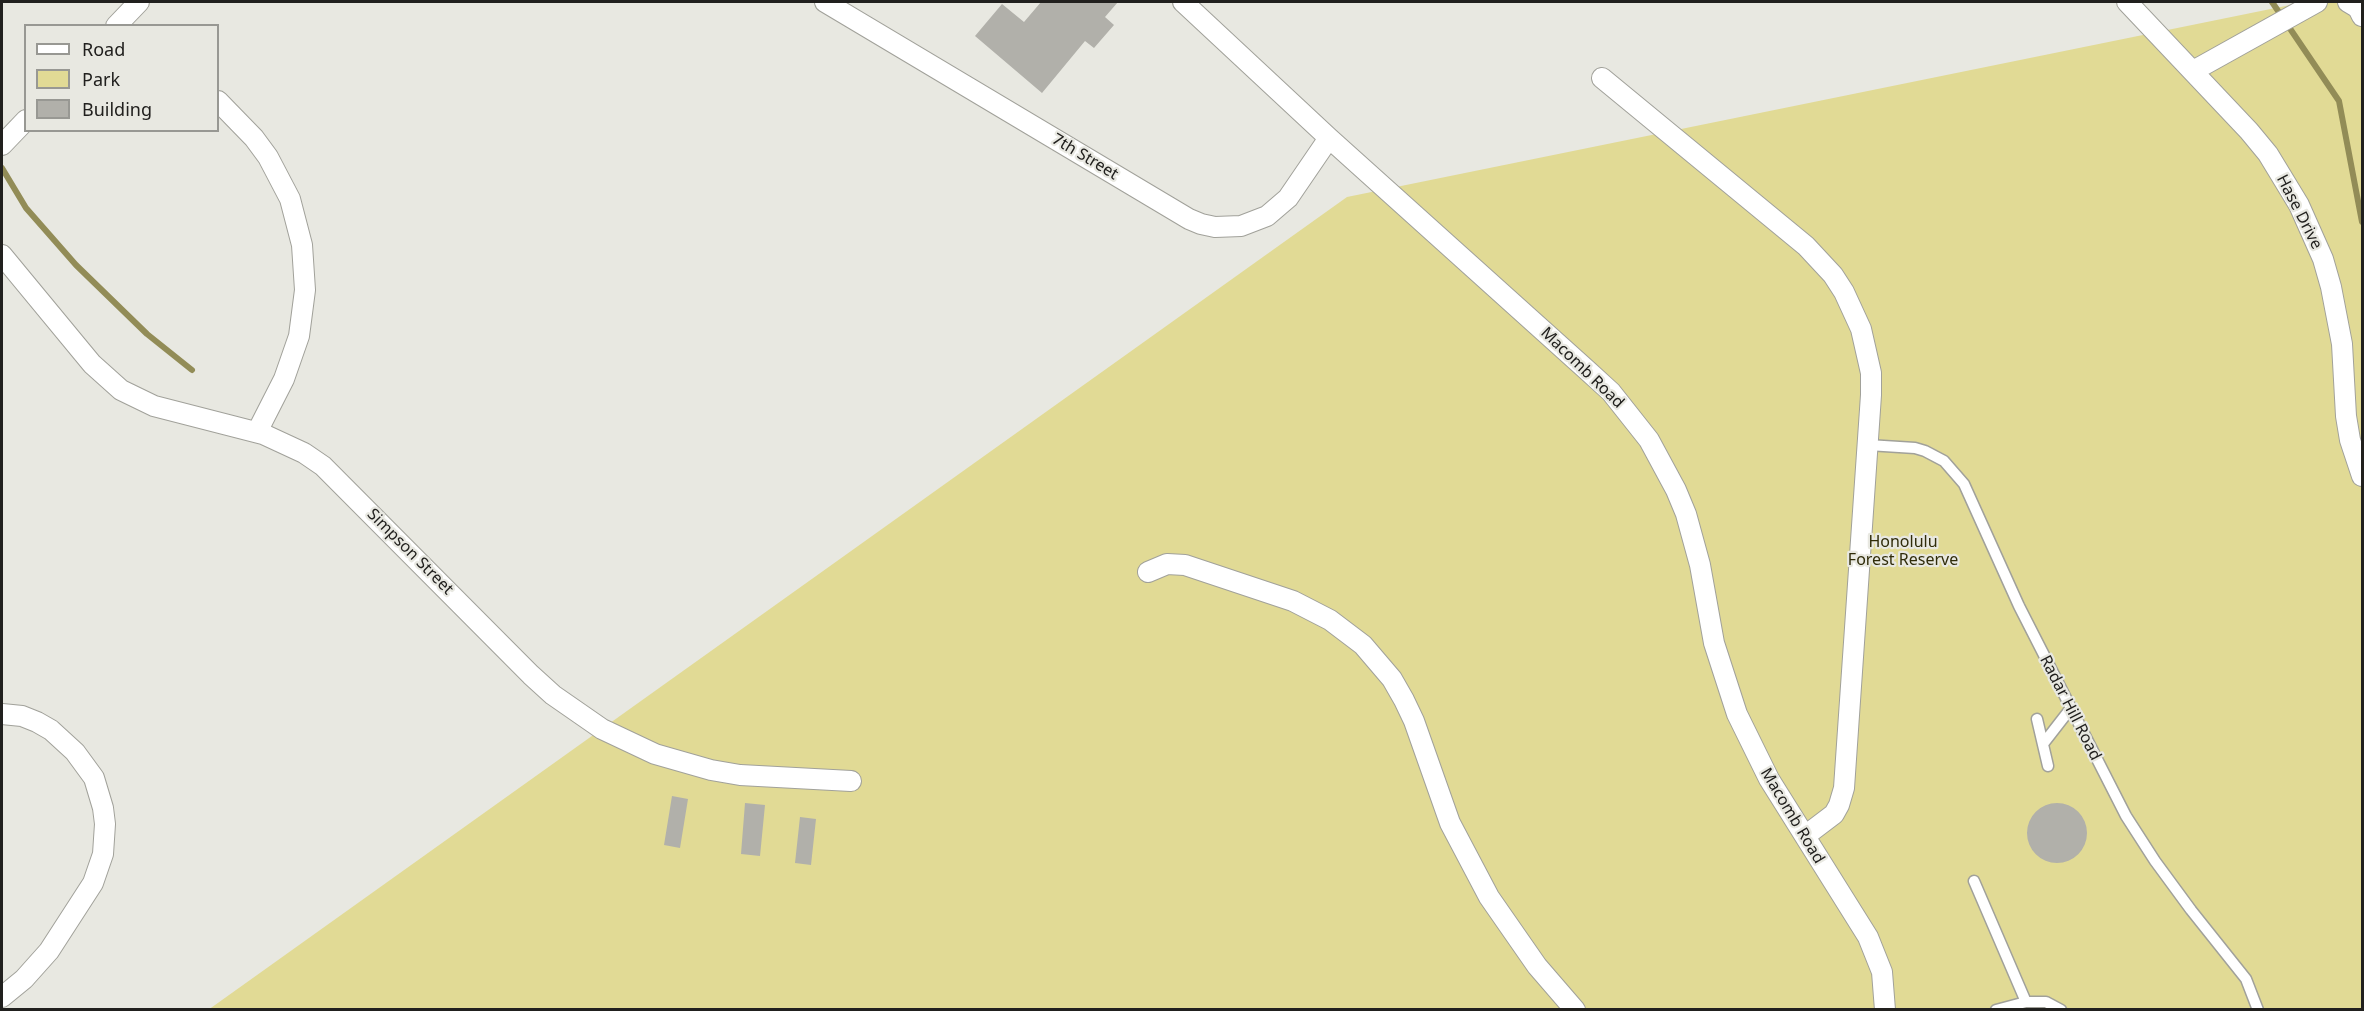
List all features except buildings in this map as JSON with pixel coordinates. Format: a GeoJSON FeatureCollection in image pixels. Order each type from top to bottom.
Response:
{"type":"FeatureCollection","features":[{"type":"Feature","properties":{"kind":"street","name":"7th Street"},"geometry":{"type":"LineString","coordinates":[[825,2],[1201,224],[1221,227],[1241,226],[1267,216],[1288,198],[1329,138]]}},
{"type":"Feature","properties":{"kind":"street","name":"Macomb Road"},"geometry":{"type":"LineString","coordinates":[[1183,2],[1329,138],[1588,371],[1617,400],[1649,440],[1686,514],[1700,565],[1714,642],[1737,714],[1769,779],[1868,938],[1882,972],[1885,1009]]}},
{"type":"Feature","properties":{"kind":"street","name":"Hase Drive"},"geometry":{"type":"LineString","coordinates":[[2127,2],[2268,154],[2285,179],[2312,232],[2323,259],[2338,315],[2346,416],[2350,440],[2362,476]]}},
{"type":"Feature","properties":{"kind":"street"},"geometry":{"type":"LineString","coordinates":[[2348,2],[2358,8],[2362,16]]}},
{"type":"Feature","properties":{"kind":"street"},"geometry":{"type":"LineString","coordinates":[[2193,71],[2312,4]]}},
{"type":"Feature","properties":{"kind":"street"},"geometry":{"type":"LineString","coordinates":[[1602,78],[1806,246],[1833,275],[1853,309],[1867,351],[1871,395],[1844,788],[1834,814],[1827,822],[1805,836]]}},
{"type":"Feature","properties":{"kind":"street"},"geometry":{"type":"LineString","coordinates":[[219,102],[255,138],[280,178],[297,222],[305,267],[303,313],[296,347],[284,379],[256,432]]}},
{"type":"Feature","properties":{"kind":"street"},"geometry":{"type":"LineString","coordinates":[[2,145],[24,122]]}},
{"type":"Feature","properties":{"kind":"street","name":"Simpson Street"},"geometry":{"type":"LineString","coordinates":[[2,255],[92,364],[121,390],[154,406],[256,432],[284,442],[323,466],[531,675],[568,707],[602,729],[655,754],[711,770],[740,775],[851,781]]}},
{"type":"Feature","properties":{"kind":"street"},"geometry":{"type":"LineString","coordinates":[[1148,572],[1167,564],[1185,565],[1293,601],[1330,620],[1363,645],[1392,679],[1404,700],[1414,721],[1450,823],[1489,897],[1537,966],[1575,1010]]}},
{"type":"Feature","properties":{"kind":"street"},"geometry":{"type":"LineString","coordinates":[[2,714],[22,716],[37,722],[51,730],[75,752],[94,778],[105,824],[102,854],[93,883],[50,951],[24,979],[2,996]]}},
{"type":"Feature","properties":{"kind":"lane","name":"Radar Hill Road"},"geometry":{"type":"LineString","coordinates":[[1868,445],[1915,448],[1925,451],[1944,462],[1964,484],[2019,606],[2126,816],[2191,910],[2246,979],[2258,1010]]}},
{"type":"Feature","properties":{"kind":"lane"},"geometry":{"type":"LineString","coordinates":[[2043,744],[2071,708]]}},
{"type":"Feature","properties":{"kind":"lane"},"geometry":{"type":"LineString","coordinates":[[2037,719],[2048,766]]}},
{"type":"Feature","properties":{"kind":"lane"},"geometry":{"type":"LineString","coordinates":[[1974,881],[2026,1002]]}},
{"type":"Feature","properties":{"kind":"lane"},"geometry":{"type":"LineString","coordinates":[[1996,1010],[2026,1002],[2046,1002],[2061,1010]]}},
{"type":"Feature","properties":{"kind":"green space","name":"Honolulu Forest Reserve"},"geometry":{"type":"Polygon","coordinates":[[[2305,2],[2362,2],[2362,1009],[208,1010],[1347,197],[2305,2]]]}},
{"type":"Feature","properties":{"kind":"waterway"},"geometry":{"type":"LineString","coordinates":[[2272,2],[2339,101],[2362,222]]}},
{"type":"Feature","properties":{"kind":"waterway"},"geometry":{"type":"LineString","coordinates":[[2,168],[26,208],[76,265],[147,334],[192,370]]}}]}
